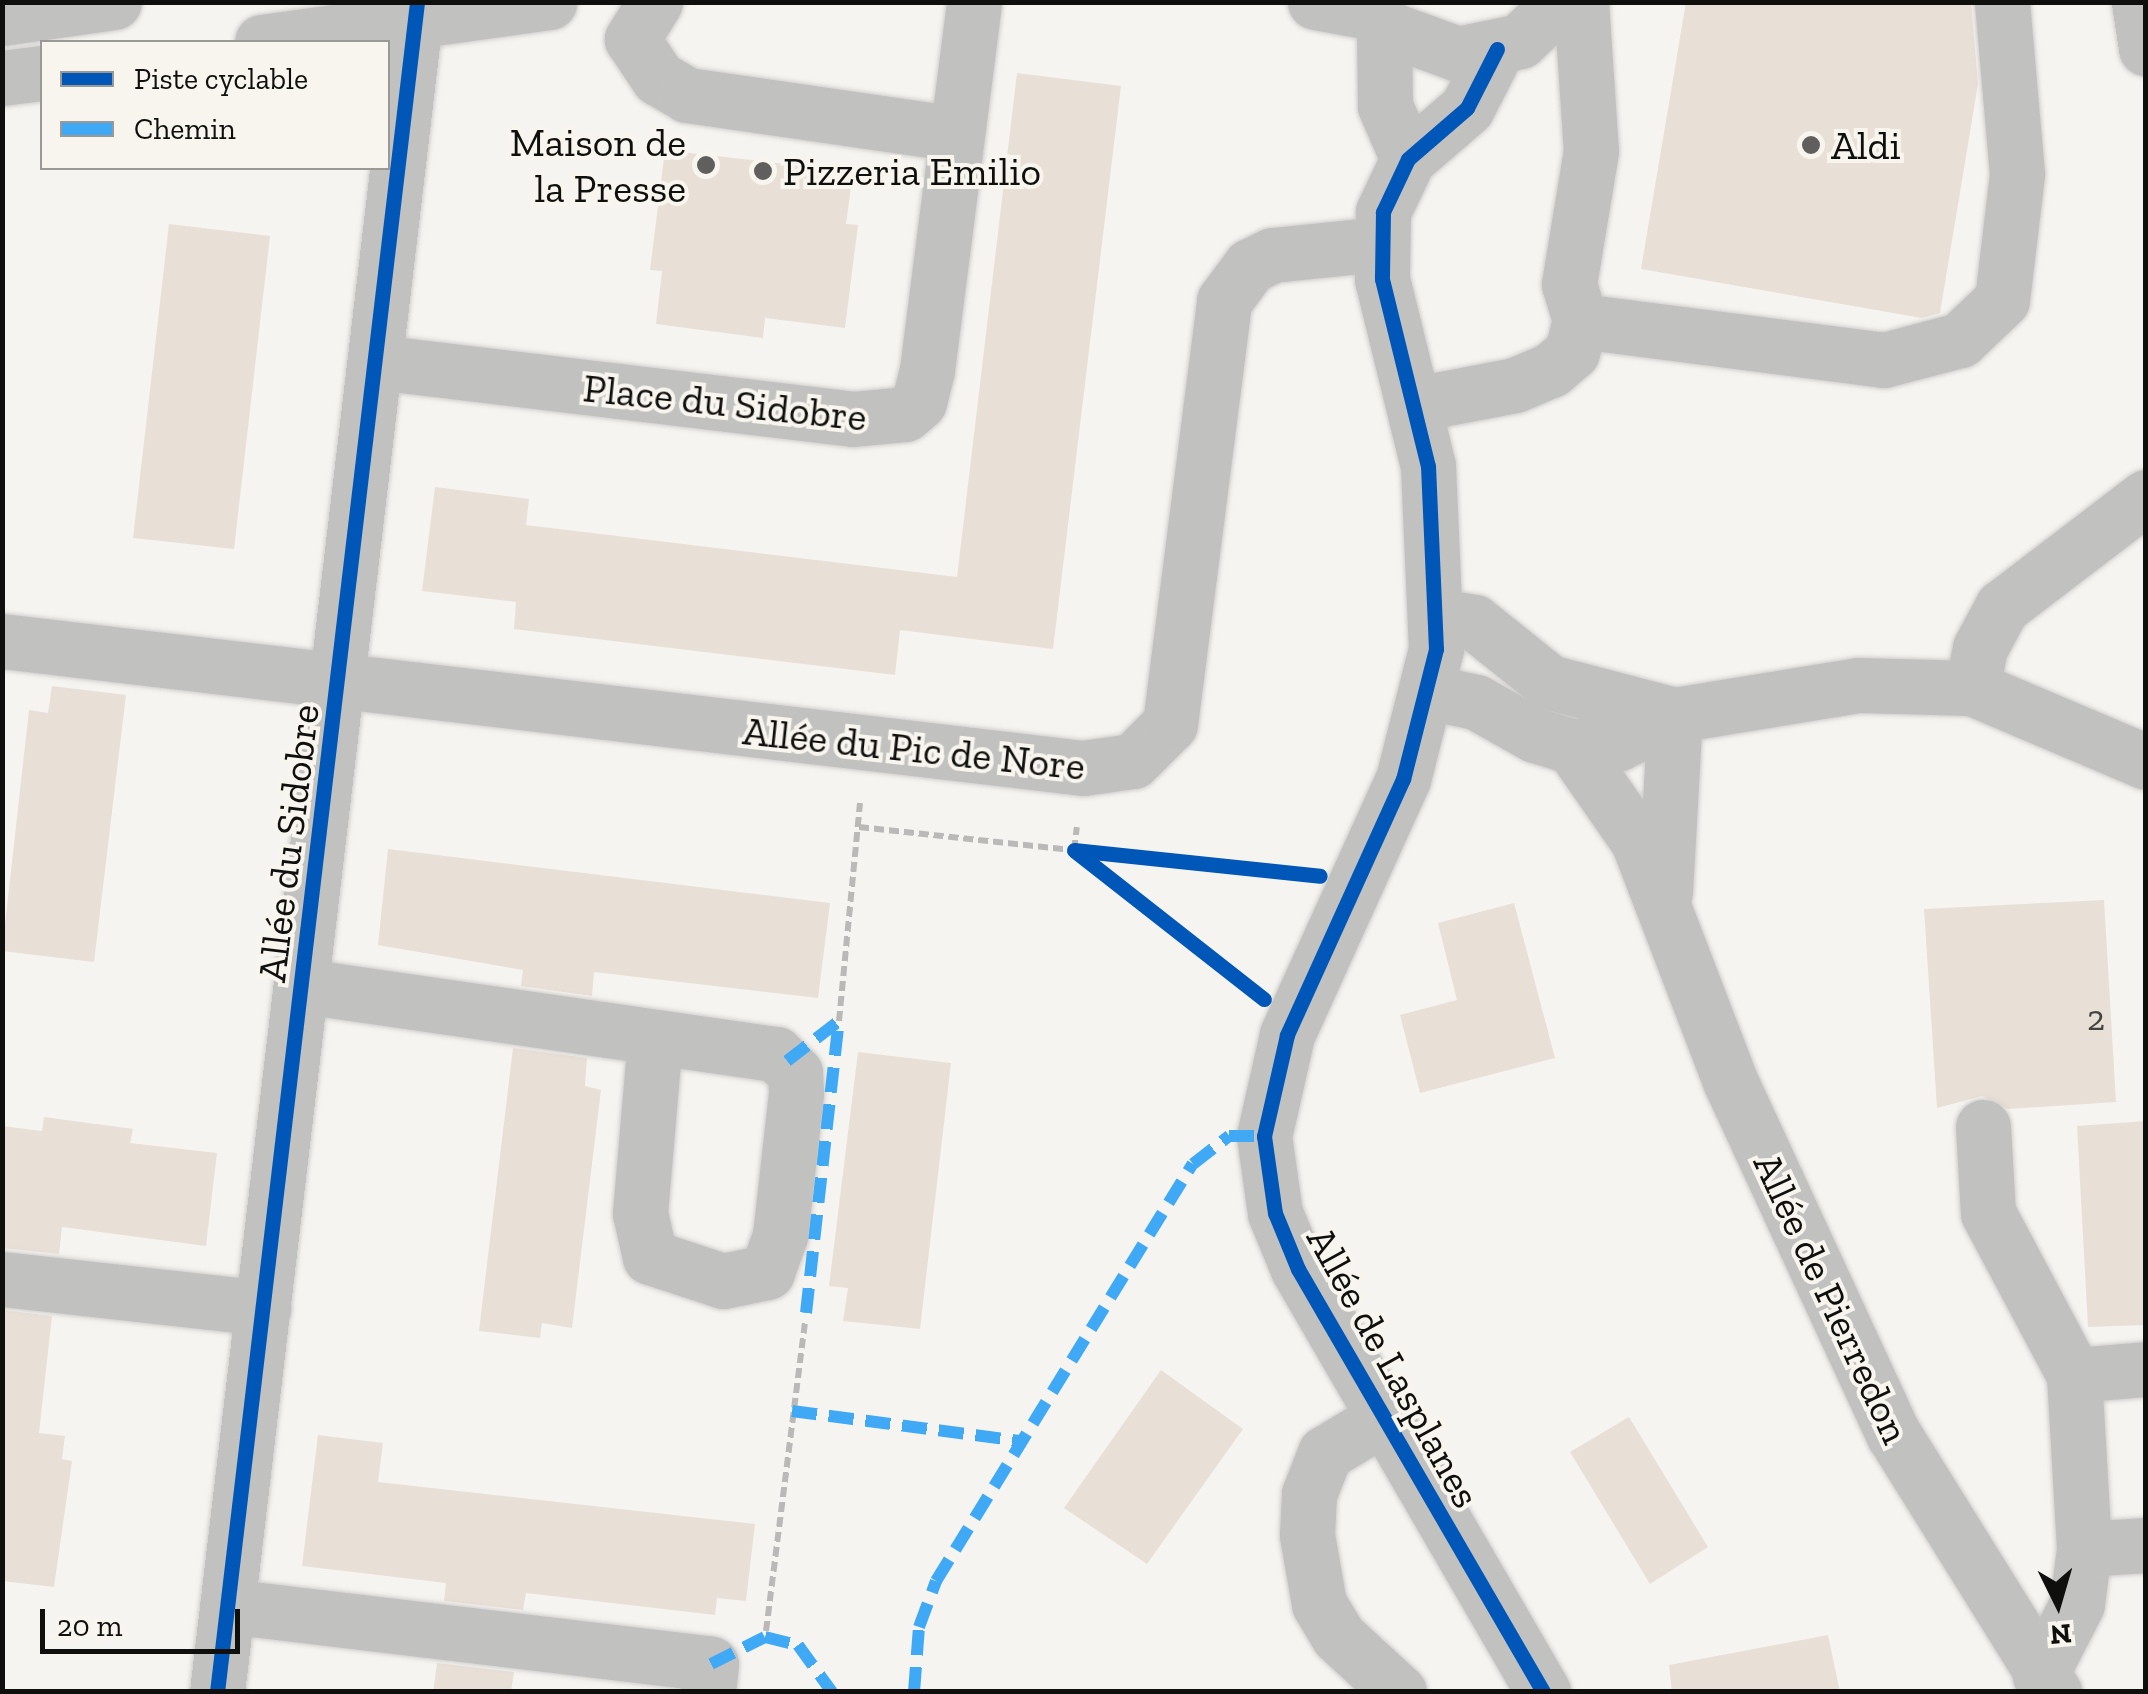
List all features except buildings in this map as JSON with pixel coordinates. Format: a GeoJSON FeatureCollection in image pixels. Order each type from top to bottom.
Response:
{"type":"FeatureCollection","features":[{"type":"Feature","properties":{"kind":"street"},"geometry":{"type":"LineString","coordinates":[[272,40],[415,12],[549,2]]}},
{"type":"Feature","properties":{"kind":"street","name":"Place du Sidobre"},"geometry":{"type":"LineString","coordinates":[[376,362],[853,419],[905,414],[918,402],[927,370],[974,2]]}},
{"type":"Feature","properties":{"kind":"street"},"geometry":{"type":"LineString","coordinates":[[1315,2],[1377,14],[1436,51],[1497,49],[1520,40],[1561,2]]}},
{"type":"Feature","properties":{"kind":"street"},"geometry":{"type":"LineString","coordinates":[[1416,404],[1515,385],[1551,370],[1572,352],[1580,321],[1569,284],[1591,151],[1581,2]]}},
{"type":"Feature","properties":{"kind":"street"},"geometry":{"type":"LineString","coordinates":[[1580,321],[1884,360],[1960,340],[2002,300],[2016,227],[2002,2]]}},
{"type":"Feature","properties":{"kind":"street"},"geometry":{"type":"LineString","coordinates":[[2139,2],[2146,48]]}},
{"type":"Feature","properties":{"kind":"street","name":"Allée du Sidobre"},"geometry":{"type":"LineString","coordinates":[[217,1692],[340,682],[415,12]]}},
{"type":"Feature","properties":{"kind":"street"},"geometry":{"type":"LineString","coordinates":[[2,18],[99,13]]}},
{"type":"Feature","properties":{"kind":"street"},"geometry":{"type":"LineString","coordinates":[[1377,14],[1385,106],[1408,159]]}},
{"type":"Feature","properties":{"kind":"street"},"geometry":{"type":"LineString","coordinates":[[629,15],[658,78],[705,101],[956,134]]}},
{"type":"Feature","properties":{"kind":"street","name":"Allée de Lasplanes"},"geometry":{"type":"LineString","coordinates":[[1497,49],[1466,108],[1408,159],[1390,187],[1379,244],[1428,466],[1437,616],[1428,692],[1404,779],[1287,1035],[1264,1136],[1282,1236],[1380,1420],[1543,1692]]}},
{"type":"Feature","properties":{"kind":"street"},"geometry":{"type":"LineString","coordinates":[[2,78],[40,73]]}},
{"type":"Feature","properties":{"kind":"street","name":"Allée du Pic de Nore"},"geometry":{"type":"LineString","coordinates":[[340,682],[1083,768],[1133,760],[1170,724],[1224,301],[1250,266],[1273,255],[1379,244]]}},
{"type":"Feature","properties":{"kind":"street"},"geometry":{"type":"LineString","coordinates":[[1972,688],[1980,648],[2002,607],[2146,497]]}},
{"type":"Feature","properties":{"kind":"street"},"geometry":{"type":"LineString","coordinates":[[1437,616],[1474,622],[1549,682],[1674,716]]}},
{"type":"Feature","properties":{"kind":"street","name":"Allée du Sidobre"},"geometry":{"type":"LineString","coordinates":[[2,640],[340,682]]}},
{"type":"Feature","properties":{"kind":"street"},"geometry":{"type":"LineString","coordinates":[[1428,692],[1476,702],[1535,736],[1572,746],[1619,742],[1674,716],[1858,685],[1972,688],[2146,762]]}},
{"type":"Feature","properties":{"kind":"street"},"geometry":{"type":"LineString","coordinates":[[1665,900],[1674,716]]}},
{"type":"Feature","properties":{"kind":"street","name":"Allée de Pierredon"},"geometry":{"type":"LineString","coordinates":[[1572,746],[1638,841],[1665,900],[1731,1082],[1894,1435],[2047,1684]]}},
{"type":"Feature","properties":{"kind":"street","name":"Allée du Sidobre"},"geometry":{"type":"LineString","coordinates":[[303,986],[655,1039],[760,1050],[795,1073],[780,1236],[767,1272]]}},
{"type":"Feature","properties":{"kind":"street"},"geometry":{"type":"LineString","coordinates":[[655,1039],[640,1214],[650,1257],[724,1280],[767,1272]]}},
{"type":"Feature","properties":{"kind":"street","name":"Allée de Pierredon"},"geometry":{"type":"LineString","coordinates":[[1982,1127],[1988,1213],[2074,1374],[2084,1549],[2077,1604],[2047,1684]]}},
{"type":"Feature","properties":{"kind":"street"},"geometry":{"type":"LineString","coordinates":[[2,1279],[263,1308]]}},
{"type":"Feature","properties":{"kind":"street"},"geometry":{"type":"LineString","coordinates":[[2074,1374],[2146,1369]]}},
{"type":"Feature","properties":{"kind":"street"},"geometry":{"type":"LineString","coordinates":[[1380,1420],[1325,1454],[1308,1494],[1306,1535],[1319,1604],[1338,1636],[1398,1692]]}},
{"type":"Feature","properties":{"kind":"street"},"geometry":{"type":"LineString","coordinates":[[2084,1549],[2146,1545]]}},
{"type":"Feature","properties":{"kind":"street"},"geometry":{"type":"LineString","coordinates":[[227,1606],[585,1670],[711,1664],[708,1692]]}},
{"type":"Feature","properties":{"kind":"path"},"geometry":{"type":"LineString","coordinates":[[859,827],[1301,874]]}},
{"type":"Feature","properties":{"kind":"path"},"geometry":{"type":"LineString","coordinates":[[839,1021],[858,845]]}},
{"type":"Feature","properties":{"kind":"path"},"geometry":{"type":"LineString","coordinates":[[1074,850],[1250,988]]}},
{"type":"Feature","properties":{"kind":"path"},"geometry":{"type":"LineString","coordinates":[[765,1637],[806,1313],[767,1272]]}},
{"type":"Feature","properties":{"kind":"marked path"},"geometry":{"type":"LineString","coordinates":[[787,1061],[839,1021]]}},
{"type":"Feature","properties":{"kind":"marked path"},"geometry":{"type":"LineString","coordinates":[[806,1313],[839,1021]]}},
{"type":"Feature","properties":{"kind":"marked path"},"geometry":{"type":"LineString","coordinates":[[914,1692],[919,1627],[936,1581],[1193,1164],[1229,1136],[1264,1136]]}},
{"type":"Feature","properties":{"kind":"marked path"},"geometry":{"type":"LineString","coordinates":[[792,1411],[1026,1442]]}},
{"type":"Feature","properties":{"kind":"marked path"},"geometry":{"type":"LineString","coordinates":[[711,1664],[765,1637],[798,1645],[832,1692]]}},
{"type":"Feature","properties":{"kind":"cycle path"},"geometry":{"type":"LineString","coordinates":[[217,1692],[417,2]]}},
{"type":"Feature","properties":{"kind":"cycle path"},"geometry":{"type":"LineString","coordinates":[[1497,49],[1467,108],[1408,159],[1383,212],[1382,279],[1428,466],[1436,649],[1403,779],[1287,1035],[1264,1136],[1275,1213],[1298,1269],[1543,1692]]}},
{"type":"Feature","properties":{"kind":"cycle path"},"geometry":{"type":"LineString","coordinates":[[1074,850],[1320,876]]}},
{"type":"Feature","properties":{"kind":"cycle path"},"geometry":{"type":"LineString","coordinates":[[1075,851],[1264,999]]}},
{"type":"Feature","properties":{"kind":"place","name":"Aldi"},"geometry":{"type":"Point","coordinates":[1811,145]}},
{"type":"Feature","properties":{"kind":"place","name":"Maison de la Presse"},"geometry":{"type":"Point","coordinates":[706,165]}},
{"type":"Feature","properties":{"kind":"place","name":"Pizzeria Emilio"},"geometry":{"type":"Point","coordinates":[763,171]}}]}
